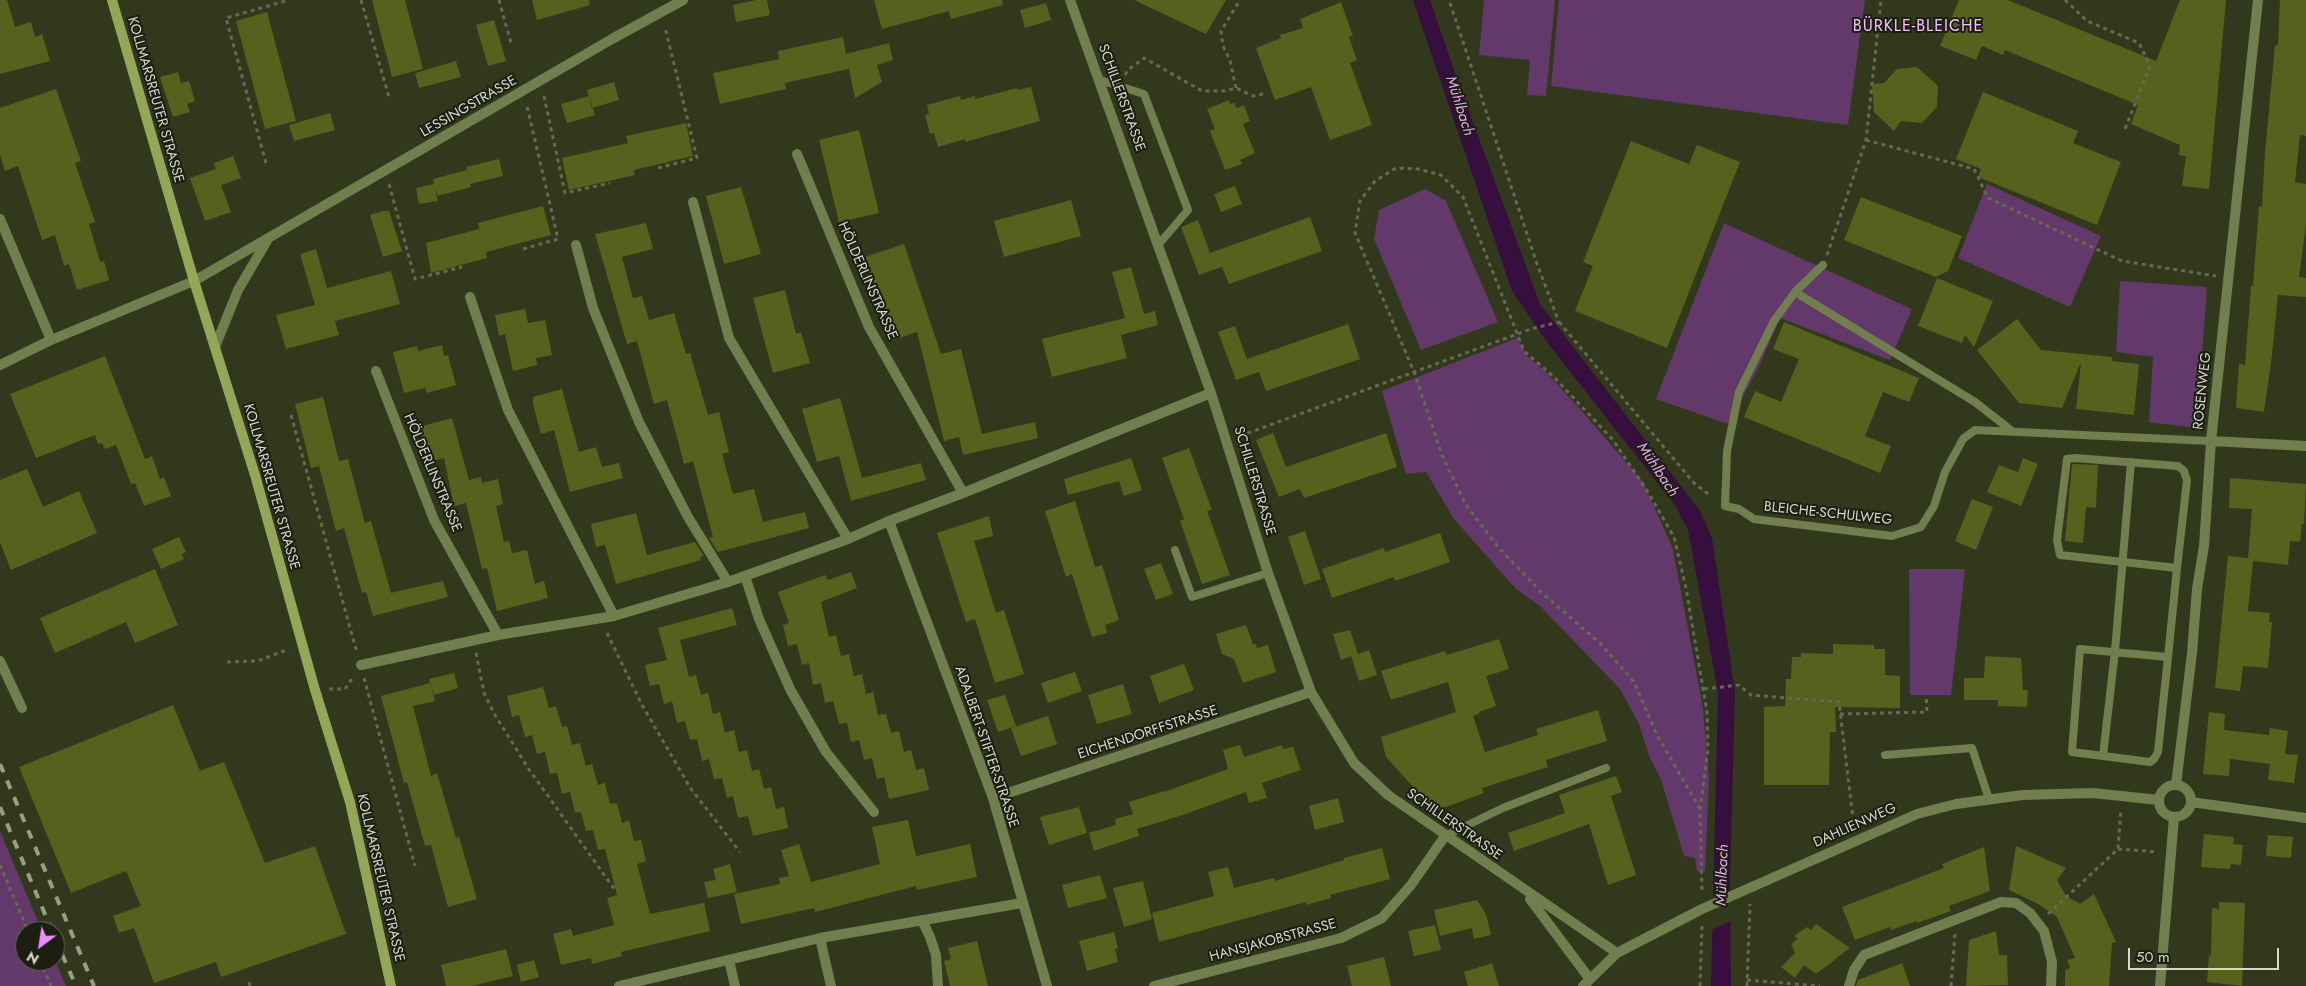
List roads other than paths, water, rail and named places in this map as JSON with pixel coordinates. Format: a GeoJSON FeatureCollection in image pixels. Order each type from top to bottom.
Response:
{"type":"FeatureCollection","features":[{"type":"Feature","properties":{"kind":"main road","name":"KOLLMARSREUTER STRASSE"},"geometry":{"type":"LineString","coordinates":[[112,0],[194,281],[255,475],[315,690],[350,802],[391,986]]}},
{"type":"Feature","properties":{"kind":"street","name":"LESSINGSTRASSE"},"geometry":{"type":"LineString","coordinates":[[0,366],[51,340],[194,281],[540,80],[683,0]]}},
{"type":"Feature","properties":{"kind":"street","name":"SCHILLERSTRASSE"},"geometry":{"type":"LineString","coordinates":[[1070,0],[1228,441],[1268,573],[1311,692],[1354,763],[1388,795],[1524,891],[1617,953]]}},
{"type":"Feature","properties":{"kind":"street","name":"ROSENWEG"},"geometry":{"type":"LineString","coordinates":[[2176,784],[2192,653],[2197,589],[2204,546],[2211,441],[2258,0]]}},
{"type":"Feature","properties":{"kind":"street","name":"HÖLDERLINSTRASSE"},"geometry":{"type":"LineString","coordinates":[[797,154],[869,327],[963,493]]}},
{"type":"Feature","properties":{"kind":"street"},"geometry":{"type":"LineString","coordinates":[[693,202],[729,338],[848,539]]}},
{"type":"Feature","properties":{"kind":"street"},"geometry":{"type":"LineString","coordinates":[[0,218],[51,340]]}},
{"type":"Feature","properties":{"kind":"street","name":"LESSINGSTRASSE"},"geometry":{"type":"LineString","coordinates":[[215,347],[238,290],[269,238]]}},
{"type":"Feature","properties":{"kind":"street"},"geometry":{"type":"LineString","coordinates":[[576,245],[593,308],[639,422],[688,517],[728,582]]}},
{"type":"Feature","properties":{"kind":"street"},"geometry":{"type":"LineString","coordinates":[[470,297],[508,410],[614,616]]}},
{"type":"Feature","properties":{"kind":"street","name":"HÖLDERLINSTRASSE"},"geometry":{"type":"LineString","coordinates":[[376,371],[434,520],[498,635]]}},
{"type":"Feature","properties":{"kind":"street"},"geometry":{"type":"LineString","coordinates":[[361,665],[474,642],[498,635],[614,616],[728,582],[848,539],[1211,393]]}},
{"type":"Feature","properties":{"kind":"street"},"geometry":{"type":"LineString","coordinates":[[2211,441],[2306,446]]}},
{"type":"Feature","properties":{"kind":"street","name":"ADALBERT-STIFTER-STRASSE"},"geometry":{"type":"LineString","coordinates":[[889,521],[993,798],[1047,986]]}},
{"type":"Feature","properties":{"kind":"street"},"geometry":{"type":"LineString","coordinates":[[745,576],[760,619],[790,689],[826,752],[874,812]]}},
{"type":"Feature","properties":{"kind":"street"},"geometry":{"type":"LineString","coordinates":[[0,662],[22,708]]}},
{"type":"Feature","properties":{"kind":"street","name":"EICHENDORFFSTRASSE"},"geometry":{"type":"LineString","coordinates":[[993,798],[1311,692]]}},
{"type":"Feature","properties":{"kind":"street"},"geometry":{"type":"LineString","coordinates":[[2176,784],[2188,790],[2191,802],[2186,813],[2174,817],[2163,811],[2159,800],[2164,788],[2176,784]]}},
{"type":"Feature","properties":{"kind":"street","name":"DAHLIENWEG"},"geometry":{"type":"LineString","coordinates":[[1586,982],[1617,953],[1706,908],[1918,814],[1956,804],[1989,799],[2093,793],[2159,800]]}},
{"type":"Feature","properties":{"kind":"street"},"geometry":{"type":"LineString","coordinates":[[2191,802],[2306,818]]}},
{"type":"Feature","properties":{"kind":"street"},"geometry":{"type":"LineString","coordinates":[[2160,986],[2169,853],[2174,817]]}},
{"type":"Feature","properties":{"kind":"street","name":"HANSJAKOBSTRASSE"},"geometry":{"type":"LineString","coordinates":[[1154,986],[1341,938],[1382,918],[1411,885],[1446,836]]}},
{"type":"Feature","properties":{"kind":"street","name":"SCHILLERSTRASSE"},"geometry":{"type":"LineString","coordinates":[[1524,891],[1558,933],[1586,982]]}},
{"type":"Feature","properties":{"kind":"street"},"geometry":{"type":"LineString","coordinates":[[1849,986],[1854,970],[1864,955],[2001,902],[2016,903],[2030,913],[2044,930],[2052,962],[2051,986]]}},
{"type":"Feature","properties":{"kind":"street"},"geometry":{"type":"LineString","coordinates":[[619,986],[636,984],[820,938],[1022,903]]}},
{"type":"Feature","properties":{"kind":"street"},"geometry":{"type":"LineString","coordinates":[[922,920],[936,955],[938,986]]}},
{"type":"Feature","properties":{"kind":"street"},"geometry":{"type":"LineString","coordinates":[[820,938],[831,986]]}},
{"type":"Feature","properties":{"kind":"street"},"geometry":{"type":"LineString","coordinates":[[729,960],[735,986]]}},
{"type":"Feature","properties":{"kind":"lane"},"geometry":{"type":"LineString","coordinates":[[1100,80],[1144,94],[1188,210],[1159,244]]}},
{"type":"Feature","properties":{"kind":"lane"},"geometry":{"type":"LineString","coordinates":[[1823,265],[1795,292],[1975,402],[2012,431]]}},
{"type":"Feature","properties":{"kind":"lane","name":"BLEICHE-SCHULWEG"},"geometry":{"type":"LineString","coordinates":[[1795,292],[1774,321],[1739,392],[1727,451],[1725,506],[1739,509],[1754,519],[1892,536],[1921,527],[1934,506],[1945,472],[1963,439],[1975,430],[2211,441]]}},
{"type":"Feature","properties":{"kind":"lane"},"geometry":{"type":"LineString","coordinates":[[2168,656],[2080,648],[2072,752],[2150,762],[2158,752],[2178,568],[2187,480],[2184,471],[2178,466],[2075,458],[2067,459],[2057,540],[2060,555],[2178,568]]}},
{"type":"Feature","properties":{"kind":"lane"},"geometry":{"type":"LineString","coordinates":[[2103,756],[2115,651],[2131,462]]}},
{"type":"Feature","properties":{"kind":"lane"},"geometry":{"type":"LineString","coordinates":[[1175,550],[1192,596],[1268,573]]}},
{"type":"Feature","properties":{"kind":"lane"},"geometry":{"type":"LineString","coordinates":[[1884,755],[1972,748],[1989,799]]}},
{"type":"Feature","properties":{"kind":"lane"},"geometry":{"type":"LineString","coordinates":[[1446,836],[1503,808],[1606,768]]}},
{"type":"Feature","properties":{"kind":"water","name":"Mühlbach"},"geometry":{"type":"Polygon","coordinates":[[[1413,0],[1430,0],[1540,304],[1700,511],[1712,538],[1735,692],[1730,883],[1731,986],[1711,986],[1718,692],[1688,530],[1675,505],[1546,341],[1512,291],[1413,0]]]}},
{"type":"Feature","properties":{"kind":"railway"},"geometry":{"type":"LineString","coordinates":[[0,764],[94,986]]}},
{"type":"Feature","properties":{"kind":"railway"},"geometry":{"type":"LineString","coordinates":[[0,807],[48,921]]}},
{"type":"Feature","properties":{"kind":"railway"},"geometry":{"type":"LineString","coordinates":[[65,961],[76,986]]}},
{"type":"Feature","properties":{"kind":"district","name":"BÜRKLE-BLEICHE"},"geometry":{"type":"Point","coordinates":[1918,27]}}]}
